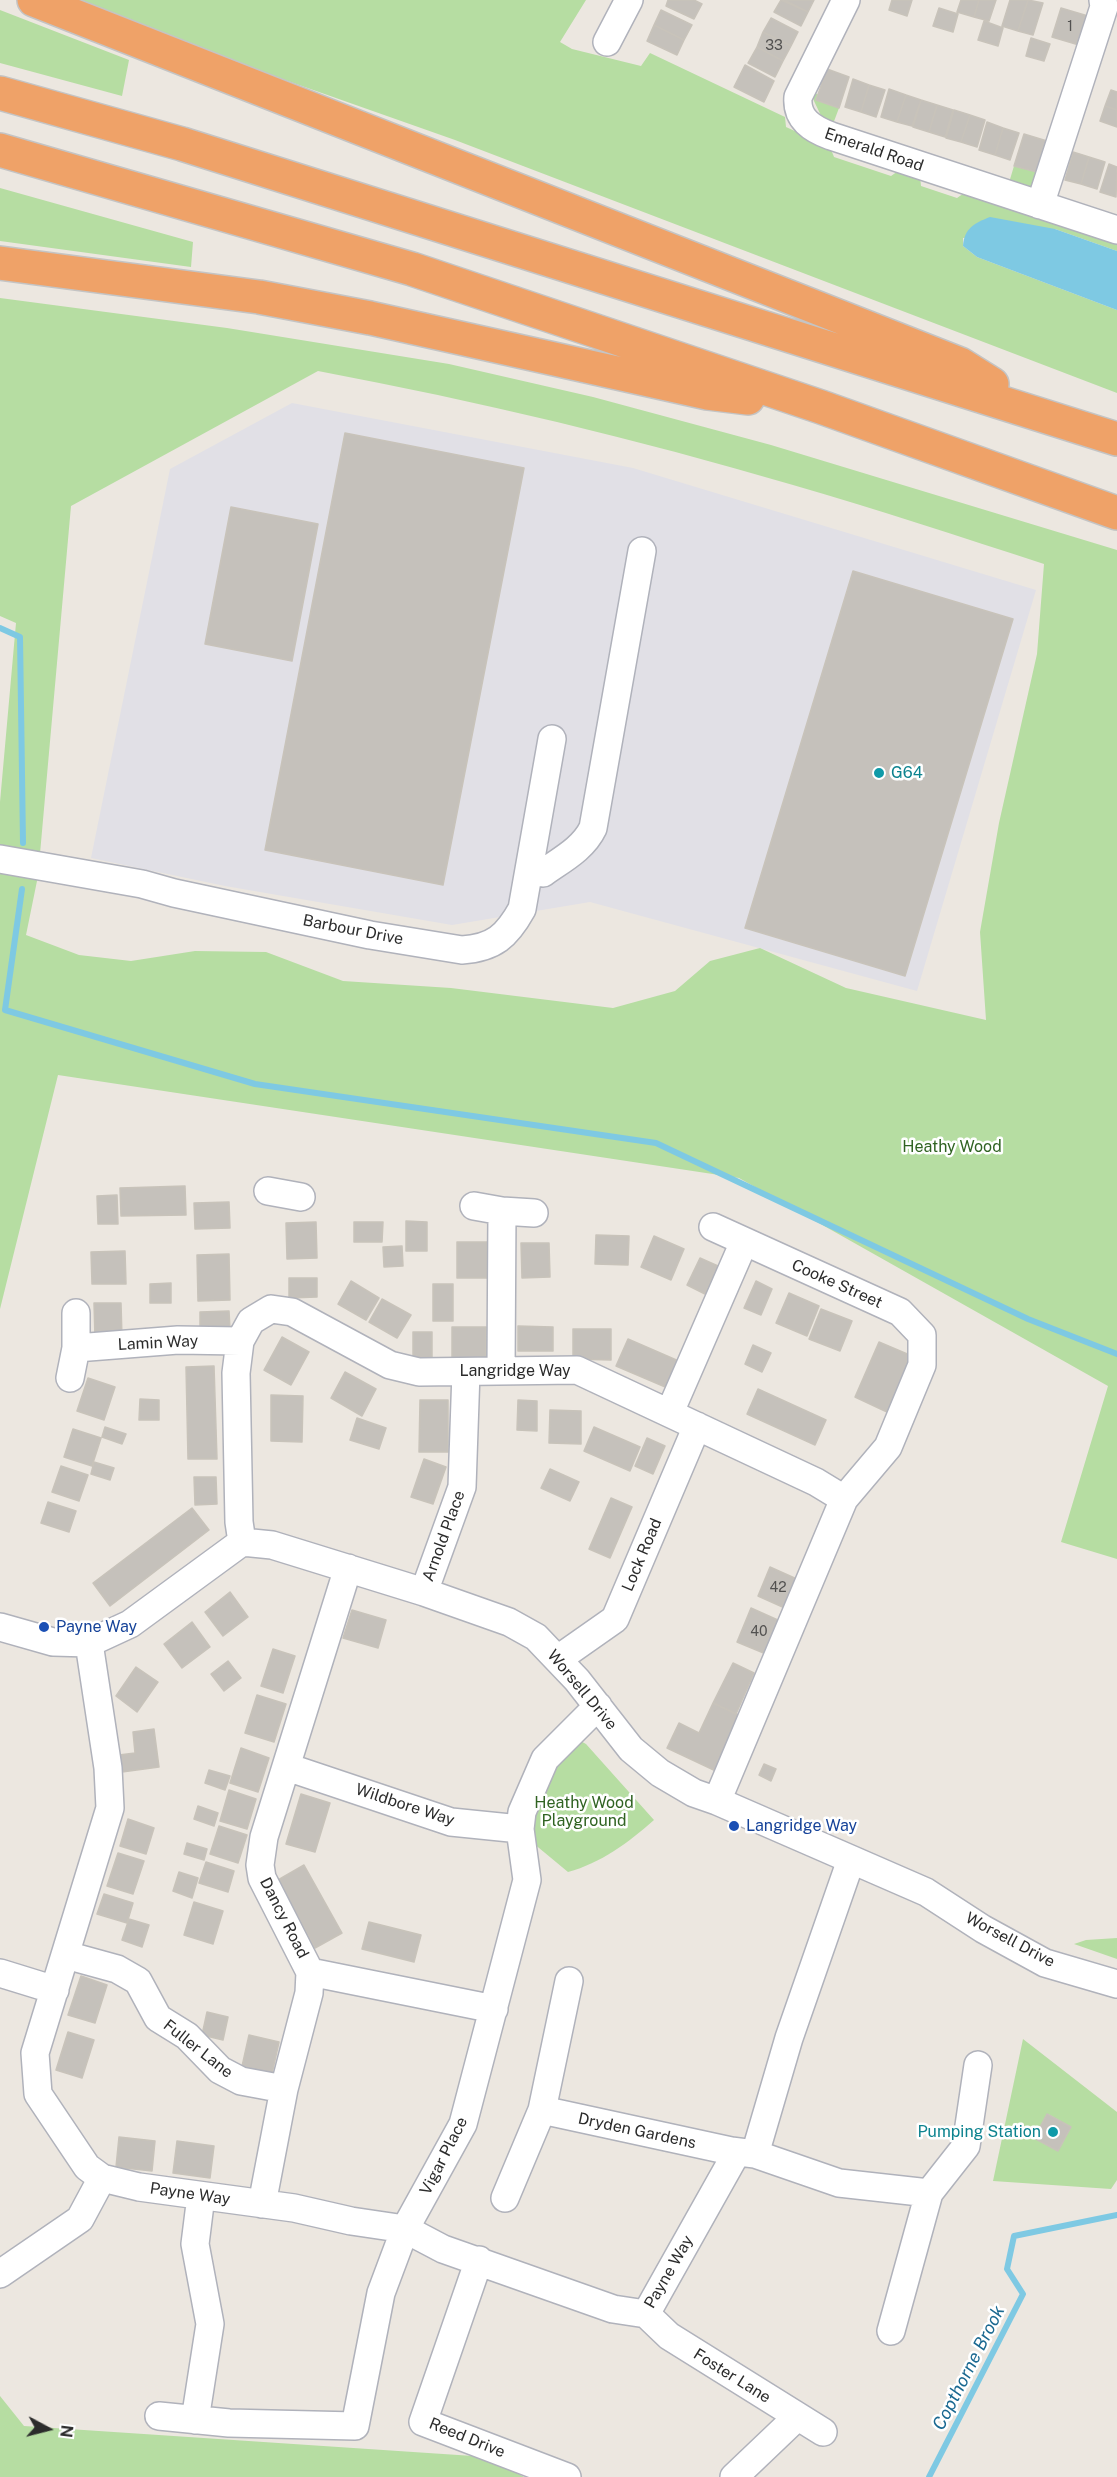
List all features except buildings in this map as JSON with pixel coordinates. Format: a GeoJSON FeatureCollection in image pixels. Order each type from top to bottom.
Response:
{"type":"FeatureCollection","features":[{"type":"Feature","properties":{"kind":"highway"},"geometry":{"type":"LineString","coordinates":[[34,0],[960,364],[1036,412]]}},
{"type":"Feature","properties":{"kind":"highway"},"geometry":{"type":"LineString","coordinates":[[0,93],[182,144],[1117,439]]}},
{"type":"Feature","properties":{"kind":"highway"},"geometry":{"type":"LineString","coordinates":[[0,150],[412,269],[821,407],[1117,513]]}},
{"type":"Feature","properties":{"kind":"highway"},"geometry":{"type":"LineString","coordinates":[[0,263],[259,297],[369,318],[707,393],[821,407]]}},
{"type":"Feature","properties":{"kind":"street"},"geometry":{"type":"LineString","coordinates":[[607,42],[629,0]]}},
{"type":"Feature","properties":{"kind":"street","name":"Emerald Road"},"geometry":{"type":"LineString","coordinates":[[846,0],[798,97],[797,107],[808,125],[831,136],[1117,230]]}},
{"type":"Feature","properties":{"kind":"street"},"geometry":{"type":"LineString","coordinates":[[1040,205],[1098,2]]}},
{"type":"Feature","properties":{"kind":"street"},"geometry":{"type":"LineString","coordinates":[[529,871],[543,873],[576,850],[589,837],[593,828],[642,551]]}},
{"type":"Feature","properties":{"kind":"street","name":"Barbour Drive"},"geometry":{"type":"LineString","coordinates":[[18,862],[142,884],[370,935],[462,950],[476,949],[502,938],[512,927],[522,909],[552,739]]}},
{"type":"Feature","properties":{"kind":"street"},"geometry":{"type":"LineString","coordinates":[[268,1191],[301,1197]]}},
{"type":"Feature","properties":{"kind":"street"},"geometry":{"type":"LineString","coordinates":[[474,1206],[534,1213]]}},
{"type":"Feature","properties":{"kind":"street"},"geometry":{"type":"LineString","coordinates":[[501,1371],[502,1211]]}},
{"type":"Feature","properties":{"kind":"street","name":"Cooke Street"},"geometry":{"type":"LineString","coordinates":[[713,1227],[900,1312],[922,1335],[922,1365],[888,1447],[844,1499]]}},
{"type":"Feature","properties":{"kind":"street"},"geometry":{"type":"LineString","coordinates":[[670,1413],[744,1242]]}},
{"type":"Feature","properties":{"kind":"street","name":"Langridge Way"},"geometry":{"type":"LineString","coordinates":[[242,1542],[239,1522],[236,1373],[240,1341],[251,1321],[271,1309],[292,1312],[390,1365],[419,1372],[577,1370],[816,1482],[844,1499]]}},
{"type":"Feature","properties":{"kind":"street"},"geometry":{"type":"LineString","coordinates":[[70,1378],[76,1348],[76,1313]]}},
{"type":"Feature","properties":{"kind":"street","name":"Lamin Way"},"geometry":{"type":"LineString","coordinates":[[76,1348],[178,1340],[240,1341]]}},
{"type":"Feature","properties":{"kind":"street","name":"Arnold Place"},"geometry":{"type":"LineString","coordinates":[[423,1592],[462,1487],[466,1372]]}},
{"type":"Feature","properties":{"kind":"street","name":"Lock Road"},"geometry":{"type":"LineString","coordinates":[[558,1659],[615,1619],[697,1426]]}},
{"type":"Feature","properties":{"kind":"street"},"geometry":{"type":"LineString","coordinates":[[717,1801],[844,1499]]}},
{"type":"Feature","properties":{"kind":"street"},"geometry":{"type":"LineString","coordinates":[[0,1627],[54,1642],[89,1643],[130,1624],[242,1542]]}},
{"type":"Feature","properties":{"kind":"street","name":"Worsell Drive"},"geometry":{"type":"LineString","coordinates":[[242,1542],[272,1545],[423,1592],[509,1622],[536,1637],[598,1706],[631,1749],[660,1773],[694,1793],[926,1892],[984,1929],[1045,1963],[1117,1984]]}},
{"type":"Feature","properties":{"kind":"street","name":"Dancy Road"},"geometry":{"type":"LineString","coordinates":[[262,2204],[284,2089],[309,1993],[310,1972],[306,1960],[262,1878],[260,1865],[264,1838],[348,1568]]}},
{"type":"Feature","properties":{"kind":"street"},"geometry":{"type":"LineString","coordinates":[[0,2274],[80,2219],[102,2178],[87,2167],[38,2094],[36,2053],[98,1851],[111,1799],[89,1643]]}},
{"type":"Feature","properties":{"kind":"street"},"geometry":{"type":"LineString","coordinates":[[520,1829],[522,1812],[545,1759],[598,1706]]}},
{"type":"Feature","properties":{"kind":"street","name":"Wildbore Way"},"geometry":{"type":"LineString","coordinates":[[287,1767],[451,1822],[520,1829]]}},
{"type":"Feature","properties":{"kind":"street","name":"Vigar Place"},"geometry":{"type":"LineString","coordinates":[[195,2420],[355,2426],[381,2293],[405,2229],[463,2124],[527,1880],[520,1829]]}},
{"type":"Feature","properties":{"kind":"street","name":"Payne Way"},"geometry":{"type":"LineString","coordinates":[[102,2178],[139,2187],[262,2204],[405,2229],[443,2249],[613,2309],[646,2314],[741,2152],[789,2038],[851,1860]]}},
{"type":"Feature","properties":{"kind":"street","name":"Fuller Lane"},"geometry":{"type":"LineString","coordinates":[[66,1955],[117,1969],[138,1981],[158,2018],[187,2037],[220,2070],[241,2082],[284,2089]]}},
{"type":"Feature","properties":{"kind":"street"},"geometry":{"type":"LineString","coordinates":[[310,1972],[494,2009]]}},
{"type":"Feature","properties":{"kind":"street"},"geometry":{"type":"LineString","coordinates":[[0,1973],[55,1990]]}},
{"type":"Feature","properties":{"kind":"street"},"geometry":{"type":"LineString","coordinates":[[505,2198],[542,2110],[569,1981]]}},
{"type":"Feature","properties":{"kind":"street"},"geometry":{"type":"LineString","coordinates":[[891,2331],[929,2193],[966,2146],[978,2065]]}},
{"type":"Feature","properties":{"kind":"street","name":"Dryden Gardens"},"geometry":{"type":"LineString","coordinates":[[542,2110],[741,2152],[839,2183],[929,2193]]}},
{"type":"Feature","properties":{"kind":"street"},"geometry":{"type":"LineString","coordinates":[[159,2416],[195,2420],[210,2324],[195,2244],[201,2196]]}},
{"type":"Feature","properties":{"kind":"street","name":"Reed Drive"},"geometry":{"type":"LineString","coordinates":[[479,2260],[423,2422],[567,2477]]}},
{"type":"Feature","properties":{"kind":"street","name":"Foster Lane"},"geometry":{"type":"LineString","coordinates":[[646,2314],[669,2336],[823,2432]]}},
{"type":"Feature","properties":{"kind":"street"},"geometry":{"type":"LineString","coordinates":[[734,2477],[797,2417]]}},
{"type":"Feature","properties":{"kind":"shaded area"},"geometry":{"type":"Polygon","coordinates":[[[292,403],[633,468],[1036,590],[917,991],[590,902],[452,925],[225,886],[91,858],[170,469],[292,403]]]}},
{"type":"Feature","properties":{"kind":"green space"},"geometry":{"type":"Polygon","coordinates":[[[75,0],[586,0],[560,42],[572,49],[641,66],[650,53],[785,117],[786,127],[830,147],[834,157],[891,176],[901,169],[920,176],[921,186],[957,198],[967,191],[1117,241],[1117,251],[1055,229],[963,238],[963,246],[977,257],[1117,310],[1117,393],[455,140],[180,43],[75,0]]]}},
{"type":"Feature","properties":{"kind":"green space"},"geometry":{"type":"Polygon","coordinates":[[[0,10],[129,60],[122,96],[0,63],[0,10]]]}},
{"type":"Feature","properties":{"kind":"green space"},"geometry":{"type":"Polygon","coordinates":[[[812,91],[839,108],[833,124],[823,120],[812,91]]]}},
{"type":"Feature","properties":{"kind":"green space"},"geometry":{"type":"Polygon","coordinates":[[[1014,166],[1037,172],[1032,188],[1008,186],[1014,166]]]}},
{"type":"Feature","properties":{"kind":"green space"},"geometry":{"type":"Polygon","coordinates":[[[0,188],[193,242],[191,267],[0,241],[0,188]]]}},
{"type":"Feature","properties":{"kind":"green space","name":"Heathy Wood"},"geometry":{"type":"Polygon","coordinates":[[[0,298],[227,328],[449,364],[593,397],[771,445],[1117,550],[1117,1559],[1061,1542],[1108,1386],[739,1178],[58,1075],[0,1309],[0,802],[16,623],[0,616],[0,298]],[[318,371],[71,506],[38,876],[26,935],[79,955],[131,961],[195,951],[266,952],[343,981],[451,988],[613,1008],[675,991],[710,961],[760,948],[846,988],[986,1020],[980,932],[999,823],[1037,654],[1044,564],[919,523],[734,468],[557,422],[318,371]]]}},
{"type":"Feature","properties":{"kind":"green space","name":"Heathy Wood Playground"},"geometry":{"type":"Polygon","coordinates":[[[575,1738],[586,1744],[654,1820],[614,1851],[568,1872],[533,1843],[535,1808],[550,1772],[575,1738]]]}},
{"type":"Feature","properties":{"kind":"green space"},"geometry":{"type":"Polygon","coordinates":[[[1117,1938],[1117,1959],[1074,1944],[1086,1940],[1117,1938]]]}},
{"type":"Feature","properties":{"kind":"green space"},"geometry":{"type":"Polygon","coordinates":[[[1023,2039],[1117,2112],[1117,2180],[1111,2189],[993,2181],[1023,2039]],[[1048,2114],[1034,2137],[1058,2151],[1071,2127],[1048,2114]]]}},
{"type":"Feature","properties":{"kind":"green space"},"geometry":{"type":"Polygon","coordinates":[[[0,2396],[24,2426],[488,2457],[524,2477],[0,2477],[0,2396]]]}},
{"type":"Feature","properties":{"kind":"water"},"geometry":{"type":"Polygon","coordinates":[[[990,217],[1055,229],[1117,251],[1117,310],[977,257],[963,246],[964,240],[971,227],[990,217]]]}},
{"type":"Feature","properties":{"kind":"waterway"},"geometry":{"type":"LineString","coordinates":[[0,628],[20,637],[23,843]]}},
{"type":"Feature","properties":{"kind":"waterway"},"geometry":{"type":"LineString","coordinates":[[22,889],[5,1010],[255,1084],[656,1143],[1028,1319],[1117,1354]]}},
{"type":"Feature","properties":{"kind":"waterway","name":"Copthorne Brook"},"geometry":{"type":"LineString","coordinates":[[929,2477],[1023,2294],[1007,2269],[1014,2236],[1117,2215]]}},
{"type":"Feature","properties":{"kind":"place","name":"G64"},"geometry":{"type":"Point","coordinates":[879,773]}},
{"type":"Feature","properties":{"kind":"place","name":"Payne Way"},"geometry":{"type":"Point","coordinates":[44,1627]}},
{"type":"Feature","properties":{"kind":"place","name":"Langridge Way"},"geometry":{"type":"Point","coordinates":[734,1826]}},
{"type":"Feature","properties":{"kind":"place","name":"Pumping Station"},"geometry":{"type":"Point","coordinates":[1053,2132]}}]}
